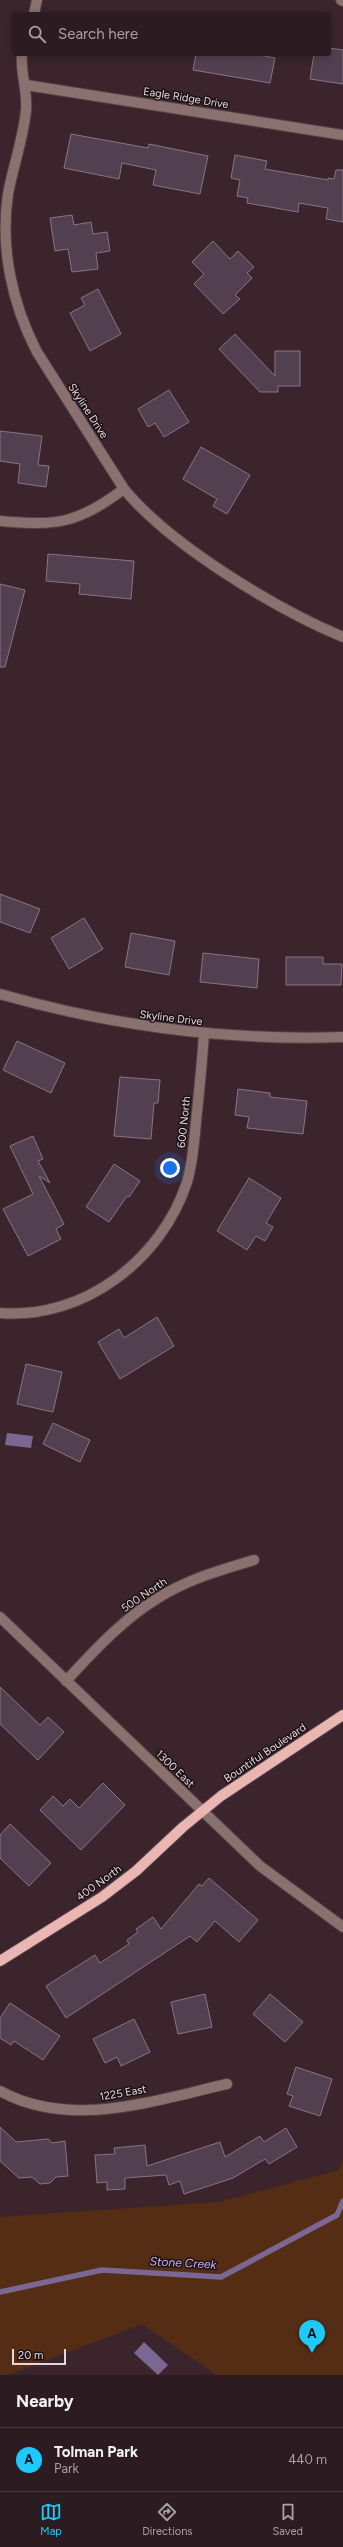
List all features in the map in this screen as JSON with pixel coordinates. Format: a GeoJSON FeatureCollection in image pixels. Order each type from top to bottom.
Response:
{"type":"FeatureCollection","features":[{"type":"Feature","properties":{"kind":"main road","name":"Bountiful Boulevard"},"geometry":{"type":"LineString","coordinates":[[202,1811],[343,1715]]}},
{"type":"Feature","properties":{"kind":"main road","name":"400 North"},"geometry":{"type":"LineString","coordinates":[[0,1961],[121,1884],[202,1811]]}},
{"type":"Feature","properties":{"kind":"street"},"geometry":{"type":"LineString","coordinates":[[34,12],[36,0]]}},
{"type":"Feature","properties":{"kind":"street","name":"Skyline Drive"},"geometry":{"type":"LineString","coordinates":[[22,56],[26,85],[26,111],[7,196],[4,227],[12,289],[24,325],[37,352],[124,489],[150,516],[210,562],[262,595],[312,623],[343,637]]}},
{"type":"Feature","properties":{"kind":"street","name":"Eagle Ridge Drive"},"geometry":{"type":"LineString","coordinates":[[26,85],[343,135]]}},
{"type":"Feature","properties":{"kind":"street"},"geometry":{"type":"LineString","coordinates":[[0,521],[43,524],[70,520],[98,508],[124,489]]}},
{"type":"Feature","properties":{"kind":"street","name":"Skyline Drive"},"geometry":{"type":"LineString","coordinates":[[0,994],[107,1020],[204,1034],[294,1039],[343,1037]]}},
{"type":"Feature","properties":{"kind":"street","name":"600 North"},"geometry":{"type":"LineString","coordinates":[[0,1313],[26,1313],[49,1309],[96,1292],[118,1278],[153,1245],[167,1225],[187,1181],[192,1158],[204,1034]]}},
{"type":"Feature","properties":{"kind":"street","name":"500 North"},"geometry":{"type":"LineString","coordinates":[[66,1681],[116,1630],[158,1598],[210,1573],[254,1560]]}},
{"type":"Feature","properties":{"kind":"street","name":"1300 East"},"geometry":{"type":"LineString","coordinates":[[0,1617],[260,1866],[343,1927]]}},
{"type":"Feature","properties":{"kind":"street","name":"1225 East"},"geometry":{"type":"LineString","coordinates":[[0,2091],[41,2106],[88,2111],[112,2109],[227,2084]]}},
{"type":"Feature","properties":{"kind":"shaded area"},"geometry":{"type":"Polygon","coordinates":[[[7,1433],[33,1436],[31,1448],[5,1445],[7,1433]]]}},
{"type":"Feature","properties":{"kind":"shaded area"},"geometry":{"type":"Polygon","coordinates":[[[343,2159],[343,2375],[217,2375],[142,2324],[8,2375],[0,2375],[0,2217],[219,2202],[339,2170],[343,2159]]]}},
{"type":"Feature","properties":{"kind":"shaded area"},"geometry":{"type":"Polygon","coordinates":[[[144,2342],[168,2365],[158,2375],[134,2353],[144,2342]]]}},
{"type":"Feature","properties":{"kind":"building"},"geometry":{"type":"Polygon","coordinates":[[[331,48],[343,50],[343,84],[310,79],[314,56],[331,56],[331,48]]]}},
{"type":"Feature","properties":{"kind":"building"},"geometry":{"type":"Polygon","coordinates":[[[196,56],[264,56],[275,58],[270,83],[193,70],[196,56]]]}},
{"type":"Feature","properties":{"kind":"building"},"geometry":{"type":"Polygon","coordinates":[[[71,134],[148,148],[149,144],[208,156],[200,194],[153,185],[156,170],[122,163],[119,179],[64,168],[71,134]]]}},
{"type":"Feature","properties":{"kind":"building"},"geometry":{"type":"Polygon","coordinates":[[[235,155],[267,161],[265,169],[328,180],[328,178],[334,179],[336,170],[343,170],[343,222],[326,219],[328,208],[299,203],[298,212],[247,203],[248,198],[237,196],[240,180],[231,178],[235,155]]]}},
{"type":"Feature","properties":{"kind":"building"},"geometry":{"type":"Polygon","coordinates":[[[72,215],[74,225],[91,222],[93,234],[107,232],[110,251],[96,253],[98,269],[72,272],[68,249],[55,251],[50,218],[72,215]]]}},
{"type":"Feature","properties":{"kind":"building"},"geometry":{"type":"Polygon","coordinates":[[[213,241],[230,259],[238,251],[254,267],[247,273],[252,278],[235,295],[240,299],[223,314],[194,284],[204,274],[192,262],[213,241]]]}},
{"type":"Feature","properties":{"kind":"building"},"geometry":{"type":"Polygon","coordinates":[[[98,289],[121,334],[90,351],[70,313],[85,305],[81,298],[98,289]]]}},
{"type":"Feature","properties":{"kind":"building"},"geometry":{"type":"Polygon","coordinates":[[[235,334],[275,376],[275,351],[300,351],[300,386],[278,386],[278,392],[260,392],[219,349],[235,334]]]}},
{"type":"Feature","properties":{"kind":"building"},"geometry":{"type":"Polygon","coordinates":[[[169,390],[189,422],[164,437],[155,423],[148,427],[138,409],[169,390]]]}},
{"type":"Feature","properties":{"kind":"building"},"geometry":{"type":"Polygon","coordinates":[[[0,431],[42,436],[38,465],[49,466],[46,487],[18,483],[20,464],[0,461],[0,431]]]}},
{"type":"Feature","properties":{"kind":"building"},"geometry":{"type":"Polygon","coordinates":[[[201,447],[250,475],[227,514],[213,506],[217,499],[183,479],[201,447]]]}},
{"type":"Feature","properties":{"kind":"building"},"geometry":{"type":"Polygon","coordinates":[[[48,554],[134,561],[131,599],[79,594],[80,584],[46,581],[48,554]]]}},
{"type":"Feature","properties":{"kind":"building"},"geometry":{"type":"Polygon","coordinates":[[[0,584],[25,590],[5,667],[0,667],[0,584]]]}},
{"type":"Feature","properties":{"kind":"building"},"geometry":{"type":"Polygon","coordinates":[[[0,894],[40,909],[30,933],[0,922],[0,894]]]}},
{"type":"Feature","properties":{"kind":"building"},"geometry":{"type":"Polygon","coordinates":[[[84,918],[103,949],[69,969],[51,938],[84,918]]]}},
{"type":"Feature","properties":{"kind":"building"},"geometry":{"type":"Polygon","coordinates":[[[131,933],[175,941],[169,975],[125,967],[131,933]]]}},
{"type":"Feature","properties":{"kind":"building"},"geometry":{"type":"Polygon","coordinates":[[[203,953],[259,959],[257,988],[200,982],[203,953]]]}},
{"type":"Feature","properties":{"kind":"building"},"geometry":{"type":"Polygon","coordinates":[[[286,957],[323,957],[323,964],[342,964],[341,985],[286,985],[286,957]]]}},
{"type":"Feature","properties":{"kind":"building"},"geometry":{"type":"Polygon","coordinates":[[[17,1041],[65,1063],[51,1093],[3,1070],[17,1041]]]}},
{"type":"Feature","properties":{"kind":"building"},"geometry":{"type":"Polygon","coordinates":[[[120,1077],[160,1080],[158,1103],[154,1103],[151,1139],[114,1136],[120,1077]]]}},
{"type":"Feature","properties":{"kind":"building"},"geometry":{"type":"Polygon","coordinates":[[[238,1089],[270,1093],[270,1097],[307,1101],[303,1134],[247,1128],[249,1117],[235,1115],[238,1089]]]}},
{"type":"Feature","properties":{"kind":"building"},"geometry":{"type":"Polygon","coordinates":[[[33,1136],[43,1159],[38,1161],[50,1183],[39,1176],[64,1224],[56,1229],[61,1239],[28,1256],[3,1209],[33,1194],[10,1146],[33,1136]]]}},
{"type":"Feature","properties":{"kind":"building"},"geometry":{"type":"Polygon","coordinates":[[[114,1164],[140,1181],[129,1197],[127,1196],[109,1222],[86,1207],[114,1164]]]}},
{"type":"Feature","properties":{"kind":"building"},"geometry":{"type":"Polygon","coordinates":[[[249,1178],[281,1198],[266,1223],[273,1227],[265,1241],[256,1236],[247,1250],[217,1231],[249,1178]]]}},
{"type":"Feature","properties":{"kind":"building"},"geometry":{"type":"Polygon","coordinates":[[[157,1317],[174,1346],[120,1379],[98,1342],[119,1329],[124,1338],[157,1317]]]}},
{"type":"Feature","properties":{"kind":"building"},"geometry":{"type":"Polygon","coordinates":[[[26,1364],[62,1372],[53,1412],[17,1404],[26,1364]]]}},
{"type":"Feature","properties":{"kind":"building"},"geometry":{"type":"Polygon","coordinates":[[[53,1423],[90,1440],[80,1462],[43,1444],[53,1423]]]}},
{"type":"Feature","properties":{"kind":"building"},"geometry":{"type":"Polygon","coordinates":[[[0,1687],[40,1725],[48,1717],[64,1732],[38,1760],[0,1724],[0,1687]]]}},
{"type":"Feature","properties":{"kind":"building"},"geometry":{"type":"Polygon","coordinates":[[[103,1783],[125,1805],[81,1850],[40,1810],[53,1796],[63,1806],[70,1799],[79,1808],[103,1783]]]}},
{"type":"Feature","properties":{"kind":"building"},"geometry":{"type":"Polygon","coordinates":[[[10,1824],[51,1863],[29,1886],[0,1858],[0,1835],[10,1824]]]}},
{"type":"Feature","properties":{"kind":"building"},"geometry":{"type":"Polygon","coordinates":[[[209,1878],[258,1920],[239,1942],[215,1921],[197,1942],[190,1936],[66,2018],[46,1986],[95,1955],[100,1963],[129,1944],[127,1940],[138,1932],[136,1929],[153,1917],[161,1929],[199,1884],[202,1886],[209,1878]]]}},
{"type":"Feature","properties":{"kind":"building"},"geometry":{"type":"Polygon","coordinates":[[[205,1994],[212,2027],[178,2034],[171,2002],[205,1994]]]}},
{"type":"Feature","properties":{"kind":"building"},"geometry":{"type":"Polygon","coordinates":[[[270,1994],[303,2022],[285,2042],[253,2014],[270,1994]]]}},
{"type":"Feature","properties":{"kind":"building"},"geometry":{"type":"Polygon","coordinates":[[[10,2003],[60,2036],[43,2060],[14,2041],[11,2045],[0,2038],[0,2018],[10,2003]]]}},
{"type":"Feature","properties":{"kind":"building"},"geometry":{"type":"Polygon","coordinates":[[[134,2019],[150,2052],[121,2066],[117,2057],[105,2063],[93,2039],[134,2019]]]}},
{"type":"Feature","properties":{"kind":"building"},"geometry":{"type":"Polygon","coordinates":[[[296,2067],[332,2079],[320,2116],[289,2106],[293,2096],[287,2094],[296,2067]]]}},
{"type":"Feature","properties":{"kind":"building"},"geometry":{"type":"Polygon","coordinates":[[[0,2127],[16,2142],[48,2139],[52,2143],[65,2141],[68,2176],[56,2177],[50,2183],[40,2184],[32,2177],[19,2178],[0,2161],[0,2127]]]}},
{"type":"Feature","properties":{"kind":"building"},"geometry":{"type":"Polygon","coordinates":[[[286,2128],[297,2147],[269,2164],[265,2159],[233,2178],[184,2194],[180,2181],[169,2185],[166,2175],[125,2178],[125,2189],[107,2190],[107,2182],[97,2183],[95,2155],[115,2154],[114,2148],[145,2145],[147,2166],[220,2142],[225,2157],[260,2136],[264,2142],[286,2128]]]}},
{"type":"Feature","properties":{"kind":"waterway","name":"Stone Creek"},"geometry":{"type":"LineString","coordinates":[[0,2292],[102,2270],[221,2277],[337,2215],[343,2201]]}},
{"type":"Feature","properties":{"kind":"place","name":"Tolman Park"},"geometry":{"type":"Point","coordinates":[312,2353]}}]}
